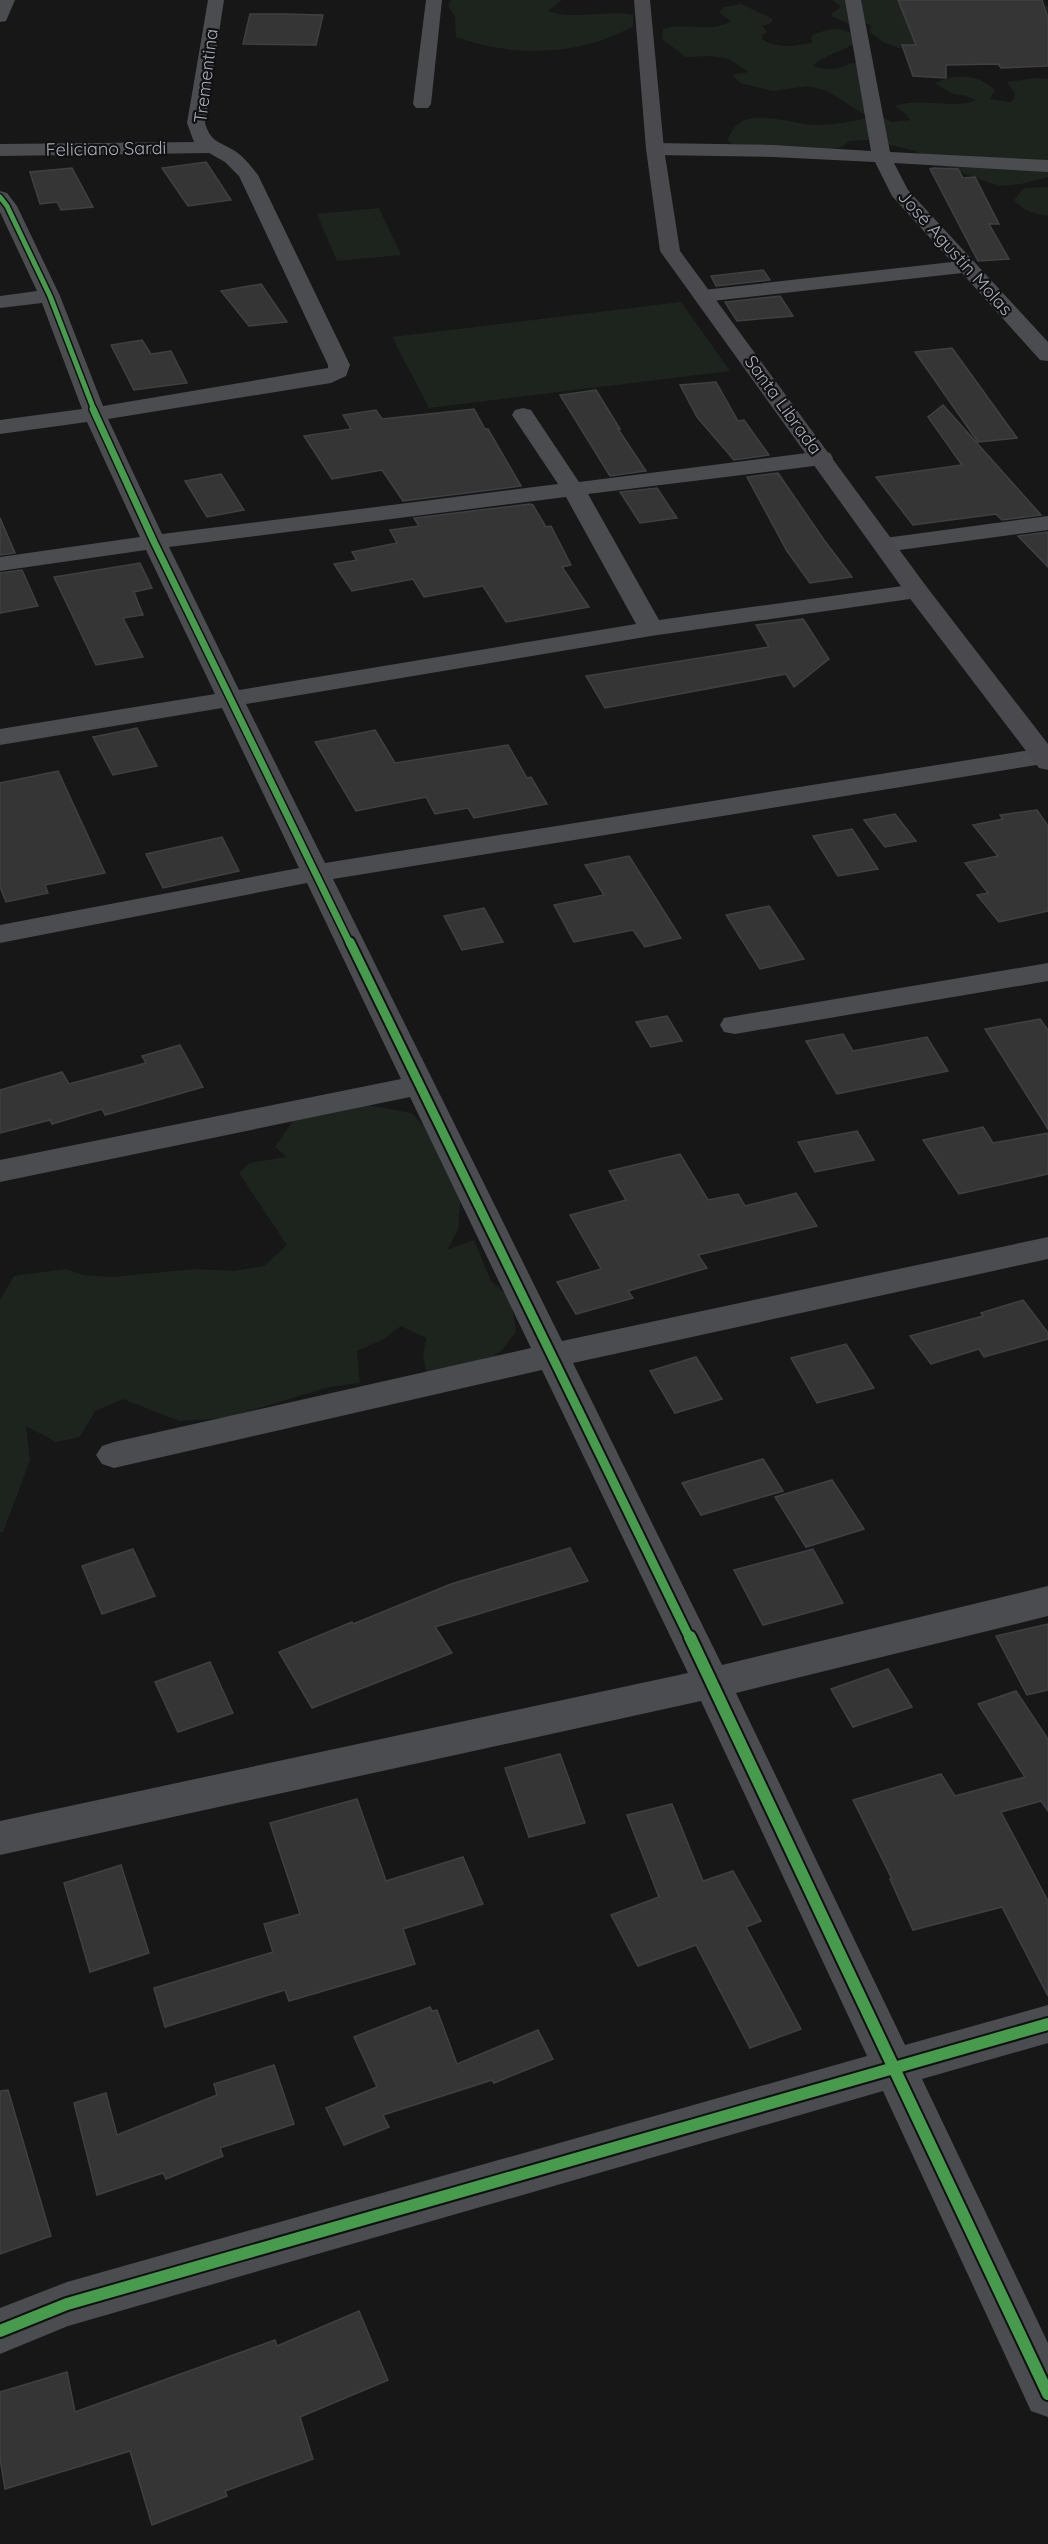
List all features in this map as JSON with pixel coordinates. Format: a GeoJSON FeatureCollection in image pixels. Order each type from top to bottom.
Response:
{"type":"FeatureCollection","features":[{"type":"Feature","properties":{"kind":"street"},"geometry":{"type":"LineString","coordinates":[[0,17],[7,0]]}},
{"type":"Feature","properties":{"kind":"street","name":"Trementina"},"geometry":{"type":"LineString","coordinates":[[211,147],[200,137],[196,123],[216,0]]}},
{"type":"Feature","properties":{"kind":"street"},"geometry":{"type":"LineString","coordinates":[[422,104],[434,0]]}},
{"type":"Feature","properties":{"kind":"street","name":"Santa Librada"},"geometry":{"type":"LineString","coordinates":[[642,0],[655,149],[670,251],[917,591],[1046,759]]}},
{"type":"Feature","properties":{"kind":"street","name":"José Agustín Molas"},"geometry":{"type":"LineString","coordinates":[[853,0],[881,156],[899,192],[965,267],[1048,355]]}},
{"type":"Feature","properties":{"kind":"street"},"geometry":{"type":"LineString","coordinates":[[0,427],[331,376],[338,371],[339,365],[248,175],[234,158],[211,147]]}},
{"type":"Feature","properties":{"kind":"street","name":"Feliciano Sardi"},"geometry":{"type":"LineString","coordinates":[[0,150],[211,147]]}},
{"type":"Feature","properties":{"kind":"street"},"geometry":{"type":"LineString","coordinates":[[655,149],[881,156],[1017,166],[1048,165]]}},
{"type":"Feature","properties":{"kind":"street"},"geometry":{"type":"LineString","coordinates":[[0,197],[50,296],[95,414],[154,542],[421,1085],[550,1356],[712,1683],[1048,2394]]}},
{"type":"Feature","properties":{"kind":"street"},"geometry":{"type":"LineString","coordinates":[[703,296],[965,267]]}},
{"type":"Feature","properties":{"kind":"street"},"geometry":{"type":"LineString","coordinates":[[0,302],[50,296]]}},
{"type":"Feature","properties":{"kind":"street"},"geometry":{"type":"LineString","coordinates":[[523,415],[573,489],[651,629]]}},
{"type":"Feature","properties":{"kind":"street"},"geometry":{"type":"LineString","coordinates":[[0,564],[154,542],[822,458]]}},
{"type":"Feature","properties":{"kind":"street"},"geometry":{"type":"LineString","coordinates":[[885,545],[1048,523]]}},
{"type":"Feature","properties":{"kind":"street"},"geometry":{"type":"LineString","coordinates":[[0,737],[651,629],[917,591]]}},
{"type":"Feature","properties":{"kind":"street"},"geometry":{"type":"LineString","coordinates":[[0,934],[317,873],[1046,759]]}},
{"type":"Feature","properties":{"kind":"street"},"geometry":{"type":"LineString","coordinates":[[735,1025],[1048,972]]}},
{"type":"Feature","properties":{"kind":"street"},"geometry":{"type":"LineString","coordinates":[[0,1171],[421,1085]]}},
{"type":"Feature","properties":{"kind":"street"},"geometry":{"type":"LineString","coordinates":[[114,1455],[550,1356],[1048,1248]]}},
{"type":"Feature","properties":{"kind":"street"},"geometry":{"type":"LineString","coordinates":[[0,1838],[712,1683],[1048,1601]]}},
{"type":"Feature","properties":{"kind":"street"},"geometry":{"type":"LineString","coordinates":[[0,2331],[67,2304],[1048,2024]]}},
{"type":"Feature","properties":{"kind":"shaded area"},"geometry":{"type":"Polygon","coordinates":[[[452,0],[562,0],[548,11],[568,15],[611,13],[633,15],[633,26],[591,44],[569,48],[546,51],[500,48],[456,37],[455,17],[448,5],[452,0]]]}},
{"type":"Feature","properties":{"kind":"shaded area"},"geometry":{"type":"Polygon","coordinates":[[[833,0],[1004,0],[1032,9],[1048,6],[1048,58],[898,48],[883,42],[870,32],[871,25],[849,24],[832,16],[832,13],[840,8],[833,0]]]}},
{"type":"Feature","properties":{"kind":"shaded area"},"geometry":{"type":"Polygon","coordinates":[[[741,4],[773,19],[771,23],[762,26],[767,32],[762,35],[762,39],[774,44],[793,46],[812,43],[811,36],[836,29],[847,31],[861,38],[813,66],[834,69],[863,61],[876,113],[891,122],[910,120],[895,106],[916,103],[959,104],[976,100],[953,94],[935,83],[943,80],[959,77],[974,78],[995,90],[990,99],[1010,102],[1014,99],[1015,93],[1007,82],[1034,78],[1048,79],[1048,177],[1021,184],[999,186],[940,165],[916,151],[869,140],[850,141],[841,147],[813,154],[738,149],[728,141],[734,128],[743,121],[754,118],[822,125],[868,117],[827,91],[808,86],[773,91],[741,83],[732,75],[748,72],[729,59],[710,56],[686,57],[662,39],[663,29],[671,27],[723,25],[731,21],[719,13],[724,7],[741,4]]]}},
{"type":"Feature","properties":{"kind":"shaded area"},"geometry":{"type":"Polygon","coordinates":[[[1048,187],[1048,216],[1029,211],[1014,200],[1024,188],[1048,187]]]}},
{"type":"Feature","properties":{"kind":"shaded area"},"geometry":{"type":"Polygon","coordinates":[[[379,208],[401,255],[337,261],[317,214],[379,208]]]}},
{"type":"Feature","properties":{"kind":"shaded area"},"geometry":{"type":"Polygon","coordinates":[[[681,302],[730,371],[429,408],[392,337],[681,302]]]}},
{"type":"Feature","properties":{"kind":"shaded area"},"geometry":{"type":"Polygon","coordinates":[[[362,1104],[411,1113],[441,1143],[461,1190],[458,1230],[447,1250],[474,1240],[491,1281],[511,1299],[516,1332],[502,1350],[467,1374],[428,1378],[423,1358],[426,1338],[401,1326],[382,1340],[357,1351],[360,1383],[329,1387],[226,1418],[179,1421],[123,1399],[95,1411],[80,1437],[56,1442],[26,1426],[30,1460],[3,1532],[0,1532],[0,1300],[14,1276],[66,1269],[83,1275],[112,1277],[194,1269],[234,1271],[264,1266],[287,1245],[239,1173],[250,1163],[287,1157],[275,1147],[304,1105],[362,1104]]]}},
{"type":"Feature","properties":{"kind":"building"},"geometry":{"type":"Polygon","coordinates":[[[898,0],[1042,0],[1048,18],[1048,66],[1001,68],[998,64],[946,65],[946,78],[913,76],[902,45],[916,45],[898,0]]]}},
{"type":"Feature","properties":{"kind":"building"},"geometry":{"type":"Polygon","coordinates":[[[250,14],[323,15],[316,45],[243,44],[250,14]]]}},
{"type":"Feature","properties":{"kind":"building"},"geometry":{"type":"Polygon","coordinates":[[[206,162],[231,200],[188,206],[162,168],[206,162]]]}},
{"type":"Feature","properties":{"kind":"building"},"geometry":{"type":"Polygon","coordinates":[[[72,168],[93,207],[61,210],[57,202],[40,204],[30,172],[72,168]]]}},
{"type":"Feature","properties":{"kind":"building"},"geometry":{"type":"Polygon","coordinates":[[[930,169],[958,169],[963,178],[975,177],[999,224],[989,224],[1009,259],[978,261],[930,169]]]}},
{"type":"Feature","properties":{"kind":"building"},"geometry":{"type":"Polygon","coordinates":[[[763,270],[770,280],[716,286],[711,276],[763,270]]]}},
{"type":"Feature","properties":{"kind":"building"},"geometry":{"type":"Polygon","coordinates":[[[261,284],[287,322],[249,326],[221,291],[261,284]]]}},
{"type":"Feature","properties":{"kind":"building"},"geometry":{"type":"Polygon","coordinates":[[[780,296],[793,316],[737,321],[725,302],[780,296]]]}},
{"type":"Feature","properties":{"kind":"building"},"geometry":{"type":"Polygon","coordinates":[[[142,340],[151,354],[171,351],[187,383],[134,390],[111,345],[142,340]]]}},
{"type":"Feature","properties":{"kind":"building"},"geometry":{"type":"Polygon","coordinates":[[[952,348],[1017,438],[978,442],[915,352],[952,348]]]}},
{"type":"Feature","properties":{"kind":"building"},"geometry":{"type":"Polygon","coordinates":[[[716,382],[738,421],[744,420],[769,455],[734,460],[697,417],[680,385],[716,382]]]}},
{"type":"Feature","properties":{"kind":"building"},"geometry":{"type":"Polygon","coordinates":[[[596,390],[646,471],[610,476],[560,395],[596,390]]]}},
{"type":"Feature","properties":{"kind":"building"},"geometry":{"type":"Polygon","coordinates":[[[943,405],[1041,515],[1002,520],[996,514],[913,525],[876,477],[962,465],[928,417],[943,405]]]}},
{"type":"Feature","properties":{"kind":"building"},"geometry":{"type":"Polygon","coordinates":[[[474,409],[521,486],[403,501],[382,470],[332,479],[304,436],[351,429],[343,415],[376,410],[382,419],[474,409]]]}},
{"type":"Feature","properties":{"kind":"building"},"geometry":{"type":"Polygon","coordinates":[[[778,473],[852,577],[810,583],[787,551],[747,477],[778,473]]]}},
{"type":"Feature","properties":{"kind":"building"},"geometry":{"type":"Polygon","coordinates":[[[221,474],[244,510],[207,517],[185,481],[221,474]]]}},
{"type":"Feature","properties":{"kind":"building"},"geometry":{"type":"Polygon","coordinates":[[[657,488],[677,518],[640,523],[620,492],[657,488]]]}},
{"type":"Feature","properties":{"kind":"building"},"geometry":{"type":"Polygon","coordinates":[[[533,505],[546,527],[551,526],[571,565],[562,567],[589,607],[506,622],[483,586],[424,597],[413,579],[352,591],[334,564],[357,560],[352,552],[397,543],[390,530],[419,526],[414,518],[533,505]]]}},
{"type":"Feature","properties":{"kind":"building"},"geometry":{"type":"Polygon","coordinates":[[[0,518],[15,553],[0,555],[0,518]]]}},
{"type":"Feature","properties":{"kind":"building"},"geometry":{"type":"Polygon","coordinates":[[[1048,532],[1048,567],[1018,536],[1048,532]]]}},
{"type":"Feature","properties":{"kind":"building"},"geometry":{"type":"Polygon","coordinates":[[[140,563],[152,588],[134,592],[143,615],[123,618],[143,657],[96,665],[54,577],[140,563]]]}},
{"type":"Feature","properties":{"kind":"building"},"geometry":{"type":"Polygon","coordinates":[[[22,570],[38,606],[0,613],[0,573],[22,570]]]}},
{"type":"Feature","properties":{"kind":"building"},"geometry":{"type":"Polygon","coordinates":[[[803,619],[829,659],[794,687],[786,674],[605,708],[586,676],[769,647],[756,625],[803,619]]]}},
{"type":"Feature","properties":{"kind":"building"},"geometry":{"type":"Polygon","coordinates":[[[137,728],[157,766],[113,775],[93,737],[137,728]]]}},
{"type":"Feature","properties":{"kind":"building"},"geometry":{"type":"Polygon","coordinates":[[[375,730],[395,763],[508,745],[527,778],[531,777],[547,804],[474,818],[468,808],[435,814],[426,797],[356,811],[315,742],[375,730]]]}},
{"type":"Feature","properties":{"kind":"building"},"geometry":{"type":"Polygon","coordinates":[[[58,771],[105,873],[45,885],[48,893],[6,902],[0,887],[0,783],[58,771]]]}},
{"type":"Feature","properties":{"kind":"building"},"geometry":{"type":"Polygon","coordinates":[[[1037,810],[1048,826],[1048,911],[999,922],[977,895],[988,893],[965,863],[998,856],[973,825],[1003,819],[1000,815],[1037,810]]]}},
{"type":"Feature","properties":{"kind":"building"},"geometry":{"type":"Polygon","coordinates":[[[895,814],[916,841],[885,847],[864,820],[895,814]]]}},
{"type":"Feature","properties":{"kind":"building"},"geometry":{"type":"Polygon","coordinates":[[[852,829],[878,869],[838,876],[813,836],[852,829]]]}},
{"type":"Feature","properties":{"kind":"building"},"geometry":{"type":"Polygon","coordinates":[[[222,837],[239,871],[163,888],[146,854],[222,837]]]}},
{"type":"Feature","properties":{"kind":"building"},"geometry":{"type":"Polygon","coordinates":[[[629,856],[681,938],[645,947],[633,930],[574,942],[554,905],[604,895],[585,865],[629,856]]]}},
{"type":"Feature","properties":{"kind":"building"},"geometry":{"type":"Polygon","coordinates":[[[769,906],[804,959],[760,969],[726,915],[769,906]]]}},
{"type":"Feature","properties":{"kind":"building"},"geometry":{"type":"Polygon","coordinates":[[[484,908],[503,942],[462,950],[444,916],[484,908]]]}},
{"type":"Feature","properties":{"kind":"building"},"geometry":{"type":"Polygon","coordinates":[[[667,1016],[682,1041],[651,1047],[636,1022],[667,1016]]]}},
{"type":"Feature","properties":{"kind":"building"},"geometry":{"type":"Polygon","coordinates":[[[1040,1019],[1048,1030],[1048,1129],[985,1029],[1040,1019]]]}},
{"type":"Feature","properties":{"kind":"building"},"geometry":{"type":"Polygon","coordinates":[[[843,1034],[853,1051],[927,1037],[948,1071],[837,1094],[806,1041],[843,1034]]]}},
{"type":"Feature","properties":{"kind":"building"},"geometry":{"type":"Polygon","coordinates":[[[180,1045],[203,1087],[105,1115],[102,1109],[52,1124],[50,1120],[0,1133],[0,1090],[62,1072],[69,1084],[146,1063],[142,1056],[180,1045]]]}},
{"type":"Feature","properties":{"kind":"building"},"geometry":{"type":"Polygon","coordinates":[[[983,1127],[993,1143],[1048,1133],[1048,1174],[959,1194],[923,1140],[983,1127]]]}},
{"type":"Feature","properties":{"kind":"building"},"geometry":{"type":"Polygon","coordinates":[[[857,1131],[874,1160],[815,1172],[798,1142],[857,1131]]]}},
{"type":"Feature","properties":{"kind":"building"},"geometry":{"type":"Polygon","coordinates":[[[680,1154],[708,1200],[738,1194],[745,1206],[796,1193],[817,1226],[698,1255],[707,1268],[628,1291],[633,1298],[576,1314],[557,1282],[601,1269],[570,1215],[626,1200],[609,1171],[680,1154]]]}},
{"type":"Feature","properties":{"kind":"building"},"geometry":{"type":"Polygon","coordinates":[[[1023,1300],[1048,1333],[1048,1339],[984,1357],[979,1349],[931,1364],[910,1336],[983,1316],[981,1313],[1023,1300]]]}},
{"type":"Feature","properties":{"kind":"building"},"geometry":{"type":"Polygon","coordinates":[[[846,1344],[874,1388],[817,1403],[791,1358],[846,1344]]]}},
{"type":"Feature","properties":{"kind":"building"},"geometry":{"type":"Polygon","coordinates":[[[696,1357],[722,1399],[675,1413],[650,1371],[696,1357]]]}},
{"type":"Feature","properties":{"kind":"building"},"geometry":{"type":"Polygon","coordinates":[[[763,1459],[783,1491],[701,1515],[682,1483],[763,1459]]]}},
{"type":"Feature","properties":{"kind":"building"},"geometry":{"type":"Polygon","coordinates":[[[832,1480],[864,1529],[806,1547],[775,1497],[832,1480]]]}},
{"type":"Feature","properties":{"kind":"building"},"geometry":{"type":"Polygon","coordinates":[[[570,1548],[588,1581],[435,1627],[452,1653],[312,1708],[279,1652],[451,1584],[570,1548]]]}},
{"type":"Feature","properties":{"kind":"building"},"geometry":{"type":"Polygon","coordinates":[[[133,1549],[155,1596],[102,1614],[82,1566],[133,1549]]]}},
{"type":"Feature","properties":{"kind":"building"},"geometry":{"type":"Polygon","coordinates":[[[813,1549],[843,1603],[763,1625],[734,1570],[813,1549]]]}},
{"type":"Feature","properties":{"kind":"building"},"geometry":{"type":"Polygon","coordinates":[[[1048,1624],[1048,1690],[1027,1695],[996,1636],[1048,1624]]]}},
{"type":"Feature","properties":{"kind":"building"},"geometry":{"type":"Polygon","coordinates":[[[210,1662],[233,1713],[178,1732],[155,1682],[210,1662]]]}},
{"type":"Feature","properties":{"kind":"building"},"geometry":{"type":"Polygon","coordinates":[[[888,1669],[912,1707],[853,1727],[831,1689],[888,1669]]]}},
{"type":"Feature","properties":{"kind":"building"},"geometry":{"type":"Polygon","coordinates":[[[1016,1691],[1048,1739],[1048,1811],[1041,1801],[1001,1812],[1048,1901],[1048,1996],[1002,1907],[913,1930],[890,1879],[892,1879],[853,1800],[941,1774],[955,1796],[1025,1777],[978,1704],[1016,1691]]]}},
{"type":"Feature","properties":{"kind":"building"},"geometry":{"type":"Polygon","coordinates":[[[560,1754],[585,1823],[529,1837],[505,1768],[560,1754]]]}},
{"type":"Feature","properties":{"kind":"building"},"geometry":{"type":"Polygon","coordinates":[[[357,1799],[386,1881],[463,1857],[483,1904],[403,1929],[415,1964],[289,2001],[285,1990],[165,2027],[154,1988],[273,1952],[264,1924],[300,1914],[270,1823],[357,1799]]]}},
{"type":"Feature","properties":{"kind":"building"},"geometry":{"type":"Polygon","coordinates":[[[672,1804],[703,1881],[733,1871],[761,1921],[746,1927],[801,2029],[750,2048],[696,1945],[638,1966],[611,1915],[659,1897],[627,1815],[672,1804]]]}},
{"type":"Feature","properties":{"kind":"building"},"geometry":{"type":"Polygon","coordinates":[[[121,1865],[149,1953],[90,1972],[64,1883],[121,1865]]]}},
{"type":"Feature","properties":{"kind":"building"},"geometry":{"type":"Polygon","coordinates":[[[430,2007],[432,2011],[437,2010],[457,2064],[538,2030],[553,2059],[494,2083],[492,2080],[383,2115],[389,2127],[344,2145],[326,2108],[377,2087],[354,2037],[430,2007]]]}},
{"type":"Feature","properties":{"kind":"building"},"geometry":{"type":"Polygon","coordinates":[[[274,2065],[294,2124],[220,2148],[223,2156],[166,2179],[163,2173],[97,2195],[74,2103],[106,2093],[117,2135],[217,2095],[214,2084],[274,2065]]]}},
{"type":"Feature","properties":{"kind":"building"},"geometry":{"type":"Polygon","coordinates":[[[8,2090],[51,2236],[0,2254],[0,2091],[8,2090]]]}},
{"type":"Feature","properties":{"kind":"building"},"geometry":{"type":"Polygon","coordinates":[[[359,2311],[388,2380],[300,2417],[313,2459],[225,2491],[227,2496],[152,2525],[130,2451],[5,2489],[0,2458],[0,2392],[67,2372],[75,2412],[275,2340],[277,2346],[359,2311]]]}},
{"type":"Feature","properties":{"kind":"cycle path"},"geometry":{"type":"LineString","coordinates":[[0,197],[7,206],[50,296],[95,414],[154,542],[712,1683],[1048,2394]]}},
{"type":"Feature","properties":{"kind":"cycle path"},"geometry":{"type":"LineString","coordinates":[[0,2331],[67,2304],[1048,2024]]}}]}
